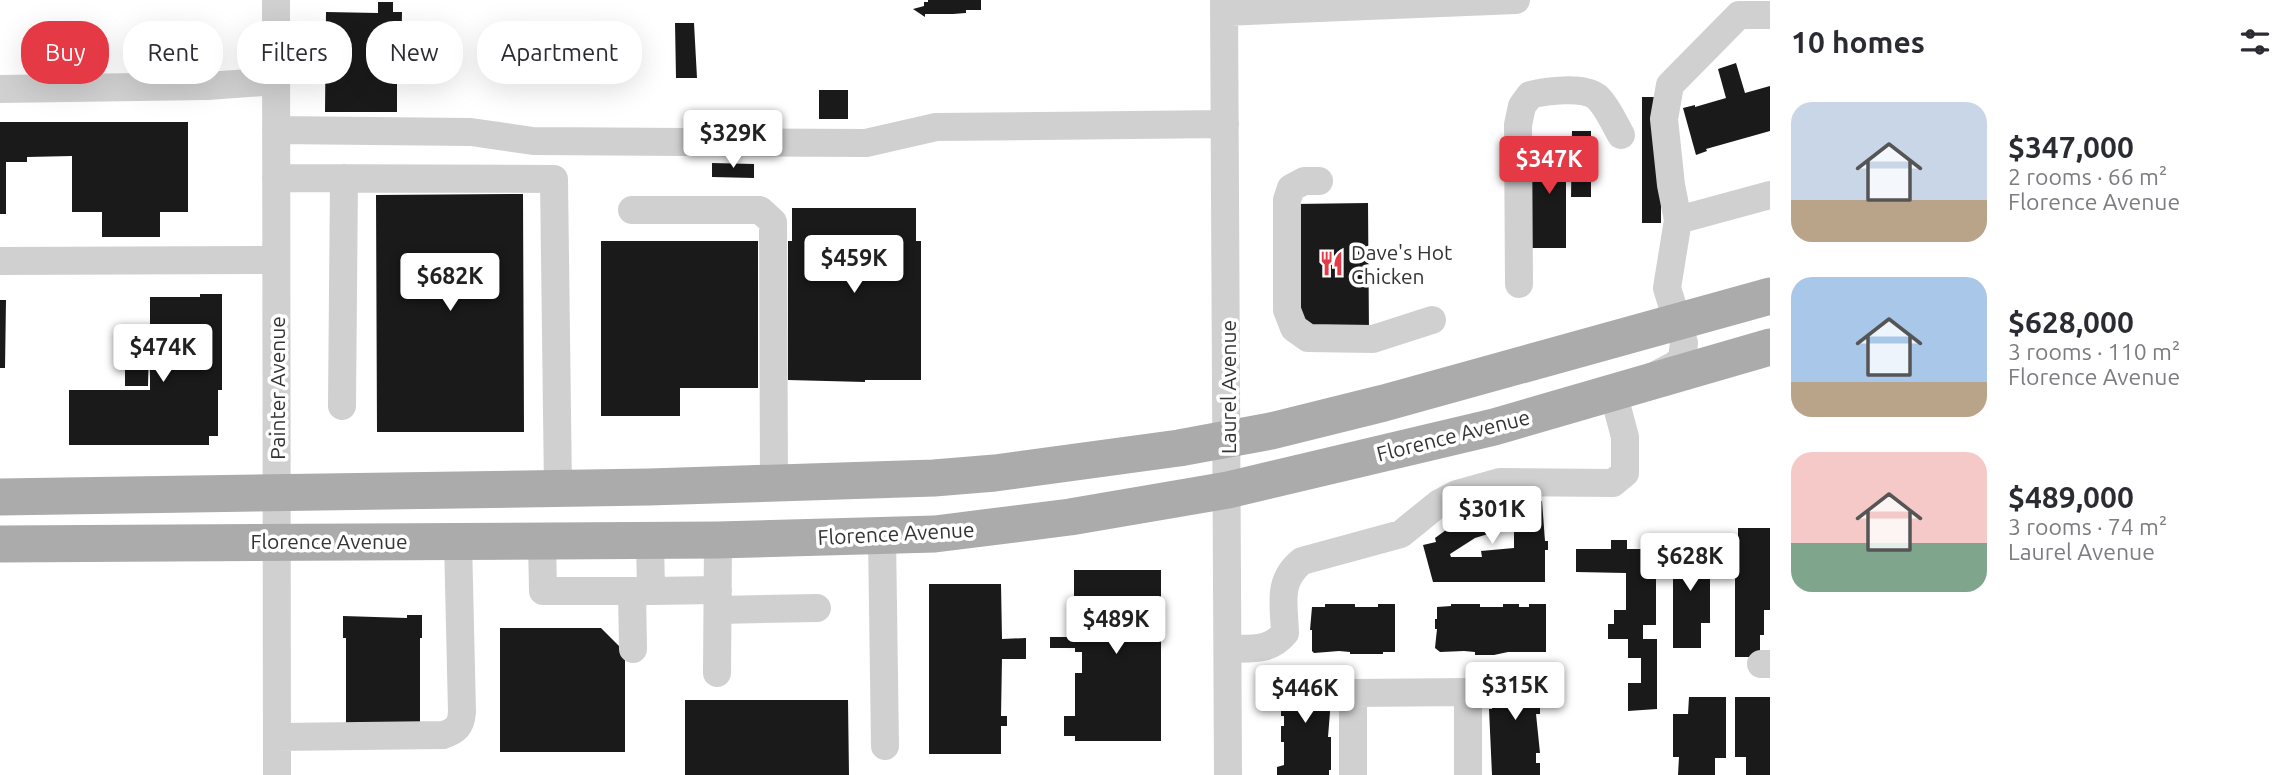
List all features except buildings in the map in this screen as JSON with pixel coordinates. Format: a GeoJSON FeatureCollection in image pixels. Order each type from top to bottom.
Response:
{"type":"FeatureCollection","features":[{"type":"Feature","properties":{"kind":"main road"},"geometry":{"type":"LineString","coordinates":[[0,497],[774,484],[995,473],[1151,452],[1271,431],[1384,403],[1770,296]]}},
{"type":"Feature","properties":{"kind":"main road","name":"Florence Avenue"},"geometry":{"type":"LineString","coordinates":[[0,544],[718,540],[935,534],[1070,517],[1228,490],[1494,427],[1770,347]]}},
{"type":"Feature","properties":{"kind":"street","name":"Painter Avenue"},"geometry":{"type":"LineString","coordinates":[[276,0],[276,21]]}},
{"type":"Feature","properties":{"kind":"street"},"geometry":{"type":"LineString","coordinates":[[1224,6],[1516,0]]}},
{"type":"Feature","properties":{"kind":"street","name":"Laurel Avenue"},"geometry":{"type":"LineString","coordinates":[[1224,6],[1228,775]]}},
{"type":"Feature","properties":{"kind":"street"},"geometry":{"type":"LineString","coordinates":[[1228,649],[1261,648],[1275,644],[1285,633],[1284,583],[1291,570],[1302,561],[1401,534],[1438,504],[1457,494],[1510,481],[1613,483],[1625,473],[1622,390],[1675,365],[1682,358],[1684,344],[1667,288],[1678,220],[1671,185],[1664,119],[1670,85],[1740,15],[1770,15]]}},
{"type":"Feature","properties":{"kind":"street"},"geometry":{"type":"LineString","coordinates":[[0,89],[237,84]]}},
{"type":"Feature","properties":{"kind":"street","name":"Painter Avenue"},"geometry":{"type":"LineString","coordinates":[[276,84],[278,775]]}},
{"type":"Feature","properties":{"kind":"street"},"geometry":{"type":"LineString","coordinates":[[1518,284],[1518,125],[1522,106],[1530,95],[1537,93],[1582,91],[1596,96],[1621,135]]}},
{"type":"Feature","properties":{"kind":"street"},"geometry":{"type":"LineString","coordinates":[[276,131],[471,132],[533,141],[866,143],[936,127],[1225,124]]}},
{"type":"Feature","properties":{"kind":"street"},"geometry":{"type":"LineString","coordinates":[[276,178],[554,179],[558,489]]}},
{"type":"Feature","properties":{"kind":"street"},"geometry":{"type":"LineString","coordinates":[[342,406],[344,178]]}},
{"type":"Feature","properties":{"kind":"street"},"geometry":{"type":"LineString","coordinates":[[1320,181],[1304,181],[1292,188],[1287,200],[1287,310],[1294,328],[1308,338],[1373,338],[1432,320]]}},
{"type":"Feature","properties":{"kind":"street"},"geometry":{"type":"LineString","coordinates":[[1678,220],[1770,195]]}},
{"type":"Feature","properties":{"kind":"street"},"geometry":{"type":"LineString","coordinates":[[632,210],[760,210],[773,222],[774,484]]}},
{"type":"Feature","properties":{"kind":"street"},"geometry":{"type":"LineString","coordinates":[[0,261],[276,260]]}},
{"type":"Feature","properties":{"kind":"street"},"geometry":{"type":"LineString","coordinates":[[882,537],[885,746]]}},
{"type":"Feature","properties":{"kind":"street"},"geometry":{"type":"LineString","coordinates":[[542,540],[543,591],[642,591],[817,608]]}},
{"type":"Feature","properties":{"kind":"street"},"geometry":{"type":"LineString","coordinates":[[633,649],[650,540]]}},
{"type":"Feature","properties":{"kind":"street"},"geometry":{"type":"LineString","coordinates":[[717,673],[718,540]]}},
{"type":"Feature","properties":{"kind":"street"},"geometry":{"type":"LineString","coordinates":[[277,737],[443,735],[454,732],[461,723],[462,712],[458,541]]}},
{"type":"Feature","properties":{"kind":"street"},"geometry":{"type":"LineString","coordinates":[[1353,775],[1353,693],[1468,692],[1468,775]]}},
{"type":"Feature","properties":{"kind":"place","name":"Dave's Hot Chicken"},"geometry":{"type":"Point","coordinates":[1331,264]}}]}
